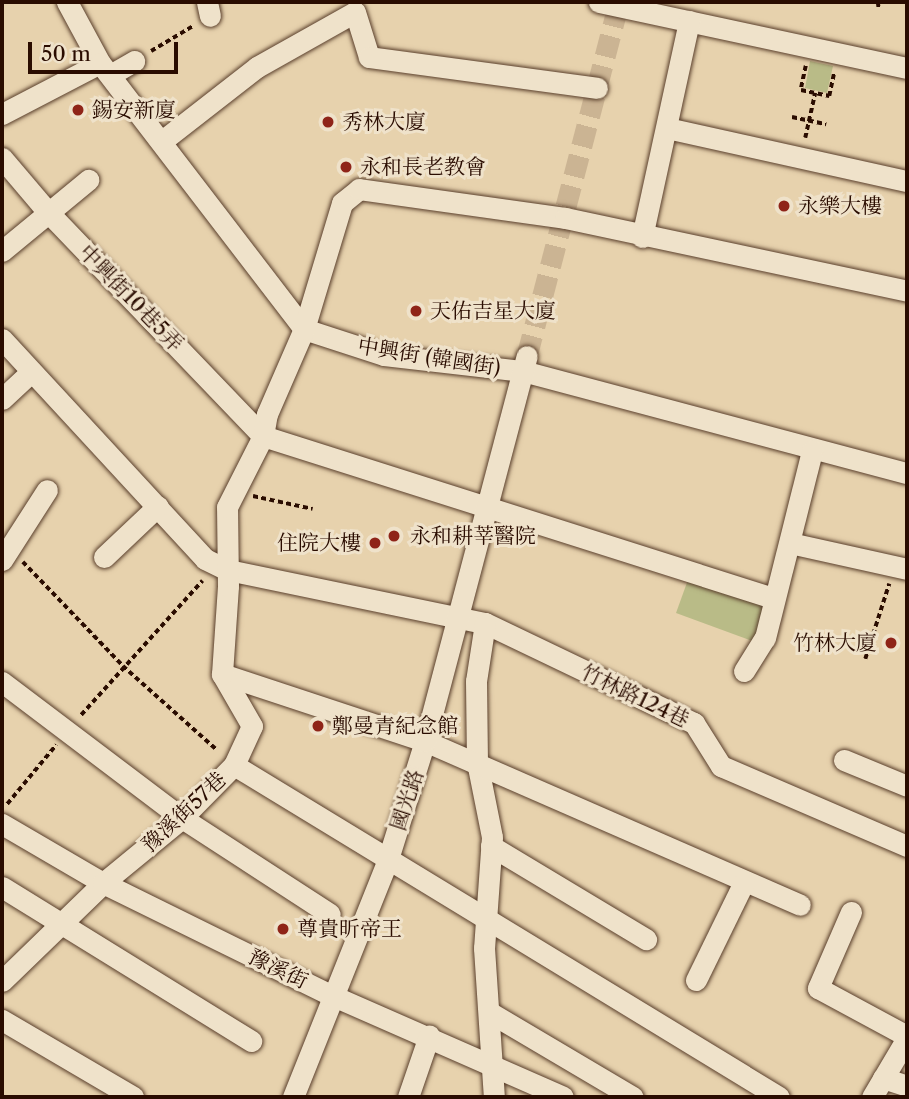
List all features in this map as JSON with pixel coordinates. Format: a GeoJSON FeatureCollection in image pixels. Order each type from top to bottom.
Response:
{"type":"FeatureCollection","features":[{"type":"Feature","properties":{"kind":"street"},"geometry":{"type":"LineString","coordinates":[[67,2],[105,69],[304,329]]}},
{"type":"Feature","properties":{"kind":"street"},"geometry":{"type":"LineString","coordinates":[[609,3],[907,68]]}},
{"type":"Feature","properties":{"kind":"street"},"geometry":{"type":"LineString","coordinates":[[162,141],[257,67],[355,12],[369,57],[597,88]]}},
{"type":"Feature","properties":{"kind":"street"},"geometry":{"type":"LineString","coordinates":[[642,237],[689,21]]}},
{"type":"Feature","properties":{"kind":"street"},"geometry":{"type":"LineString","coordinates":[[2,114],[105,69],[134,61]]}},
{"type":"Feature","properties":{"kind":"street"},"geometry":{"type":"LineString","coordinates":[[667,128],[907,181]]}},
{"type":"Feature","properties":{"kind":"street","name":"中興街10巷5弄"},"geometry":{"type":"LineString","coordinates":[[2,158],[47,211],[263,436]]}},
{"type":"Feature","properties":{"kind":"street"},"geometry":{"type":"LineString","coordinates":[[2,251],[47,211],[88,180]]}},
{"type":"Feature","properties":{"kind":"street"},"geometry":{"type":"LineString","coordinates":[[800,905],[425,741],[222,674],[228,570],[227,507],[263,436],[267,414],[304,329],[342,203],[359,189],[565,218],[642,237],[907,291]]}},
{"type":"Feature","properties":{"kind":"street","name":"中興街 (韓國街)"},"geometry":{"type":"LineString","coordinates":[[304,329],[384,355],[525,364],[812,451],[907,473]]}},
{"type":"Feature","properties":{"kind":"street"},"geometry":{"type":"LineString","coordinates":[[2,339],[205,559],[228,570]]}},
{"type":"Feature","properties":{"kind":"street","name":"國光路"},"geometry":{"type":"LineString","coordinates":[[293,1097],[331,995],[388,859],[460,617],[525,364]]}},
{"type":"Feature","properties":{"kind":"street"},"geometry":{"type":"LineString","coordinates":[[2,399],[31,372]]}},
{"type":"Feature","properties":{"kind":"street"},"geometry":{"type":"LineString","coordinates":[[263,436],[489,504],[774,598]]}},
{"type":"Feature","properties":{"kind":"street"},"geometry":{"type":"LineString","coordinates":[[744,671],[765,638],[812,451]]}},
{"type":"Feature","properties":{"kind":"street"},"geometry":{"type":"LineString","coordinates":[[5,550],[47,490]]}},
{"type":"Feature","properties":{"kind":"street"},"geometry":{"type":"LineString","coordinates":[[104,557],[158,506]]}},
{"type":"Feature","properties":{"kind":"street"},"geometry":{"type":"LineString","coordinates":[[790,543],[901,567]]}},
{"type":"Feature","properties":{"kind":"street","name":"竹林路124巷"},"geometry":{"type":"LineString","coordinates":[[228,570],[485,623],[694,723],[721,766],[907,846]]}},
{"type":"Feature","properties":{"kind":"street"},"geometry":{"type":"LineString","coordinates":[[485,623],[476,681],[477,762],[491,846],[485,919],[494,1097]]}},
{"type":"Feature","properties":{"kind":"street","name":"豫溪街57巷"},"geometry":{"type":"LineString","coordinates":[[2,981],[61,921],[182,818],[234,765],[252,726],[222,674]]}},
{"type":"Feature","properties":{"kind":"street"},"geometry":{"type":"LineString","coordinates":[[2,682],[182,818],[330,914]]}},
{"type":"Feature","properties":{"kind":"street"},"geometry":{"type":"LineString","coordinates":[[844,760],[907,786]]}},
{"type":"Feature","properties":{"kind":"street"},"geometry":{"type":"LineString","coordinates":[[234,765],[779,1097]]}},
{"type":"Feature","properties":{"kind":"street","name":"豫溪街"},"geometry":{"type":"LineString","coordinates":[[2,824],[103,883],[331,995],[563,1097]]}},
{"type":"Feature","properties":{"kind":"street"},"geometry":{"type":"LineString","coordinates":[[491,846],[646,939]]}},
{"type":"Feature","properties":{"kind":"street"},"geometry":{"type":"LineString","coordinates":[[696,979],[744,882]]}},
{"type":"Feature","properties":{"kind":"street"},"geometry":{"type":"LineString","coordinates":[[2,887],[61,921],[251,1041]]}},
{"type":"Feature","properties":{"kind":"street"},"geometry":{"type":"LineString","coordinates":[[851,912],[818,988],[907,1037],[872,1097]]}},
{"type":"Feature","properties":{"kind":"street"},"geometry":{"type":"LineString","coordinates":[[489,1012],[633,1097]]}},
{"type":"Feature","properties":{"kind":"street"},"geometry":{"type":"LineString","coordinates":[[2,1020],[133,1097]]}},
{"type":"Feature","properties":{"kind":"street"},"geometry":{"type":"LineString","coordinates":[[408,1097],[429,1036]]}},
{"type":"Feature","properties":{"kind":"street"},"geometry":{"type":"LineString","coordinates":[[883,1078],[907,1086]]}},
{"type":"Feature","properties":{"kind":"path"},"geometry":{"type":"LineString","coordinates":[[878,2],[879,9]]}},
{"type":"Feature","properties":{"kind":"path"},"geometry":{"type":"LineString","coordinates":[[134,61],[208,9]]}},
{"type":"Feature","properties":{"kind":"path"},"geometry":{"type":"LineString","coordinates":[[811,47],[800,91],[830,97],[839,53]]}},
{"type":"Feature","properties":{"kind":"path"},"geometry":{"type":"LineString","coordinates":[[803,145],[815,93]]}},
{"type":"Feature","properties":{"kind":"path"},"geometry":{"type":"LineString","coordinates":[[792,117],[826,124]]}},
{"type":"Feature","properties":{"kind":"path"},"geometry":{"type":"LineString","coordinates":[[233,492],[313,509]]}},
{"type":"Feature","properties":{"kind":"path"},"geometry":{"type":"LineString","coordinates":[[5,550],[123,667],[234,765]]}},
{"type":"Feature","properties":{"kind":"path"},"geometry":{"type":"LineString","coordinates":[[865,659],[901,567]]}},
{"type":"Feature","properties":{"kind":"path"},"geometry":{"type":"LineString","coordinates":[[2,810],[123,667],[211,572],[228,570]]}},
{"type":"Feature","properties":{"kind":"green space"},"geometry":{"type":"Polygon","coordinates":[[[810,61],[833,66],[827,93],[805,88],[810,61]]]}},
{"type":"Feature","properties":{"kind":"green space"},"geometry":{"type":"Polygon","coordinates":[[[689,577],[764,605],[755,642],[676,613],[689,577]]]}},
{"type":"Feature","properties":{"kind":"tunnel"},"geometry":{"type":"LineString","coordinates":[[527,356],[619,2]]}},
{"type":"Feature","properties":{"kind":"place","name":"錫安新廈"},"geometry":{"type":"Point","coordinates":[78,110]}},
{"type":"Feature","properties":{"kind":"place","name":"秀林大廈"},"geometry":{"type":"Point","coordinates":[328,122]}},
{"type":"Feature","properties":{"kind":"place","name":"永和長老教會"},"geometry":{"type":"Point","coordinates":[346,167]}},
{"type":"Feature","properties":{"kind":"place","name":"永樂大樓"},"geometry":{"type":"Point","coordinates":[784,206]}},
{"type":"Feature","properties":{"kind":"place","name":"天佑吉星大廈"},"geometry":{"type":"Point","coordinates":[416,311]}},
{"type":"Feature","properties":{"kind":"place","name":"永和耕莘醫院"},"geometry":{"type":"Point","coordinates":[394,536]}},
{"type":"Feature","properties":{"kind":"place","name":"住院大樓"},"geometry":{"type":"Point","coordinates":[375,543]}},
{"type":"Feature","properties":{"kind":"place","name":"竹林大廈"},"geometry":{"type":"Point","coordinates":[891,643]}},
{"type":"Feature","properties":{"kind":"place","name":"鄭曼青紀念館"},"geometry":{"type":"Point","coordinates":[318,726]}},
{"type":"Feature","properties":{"kind":"place","name":"尊貴昕帝王"},"geometry":{"type":"Point","coordinates":[283,929]}}]}
